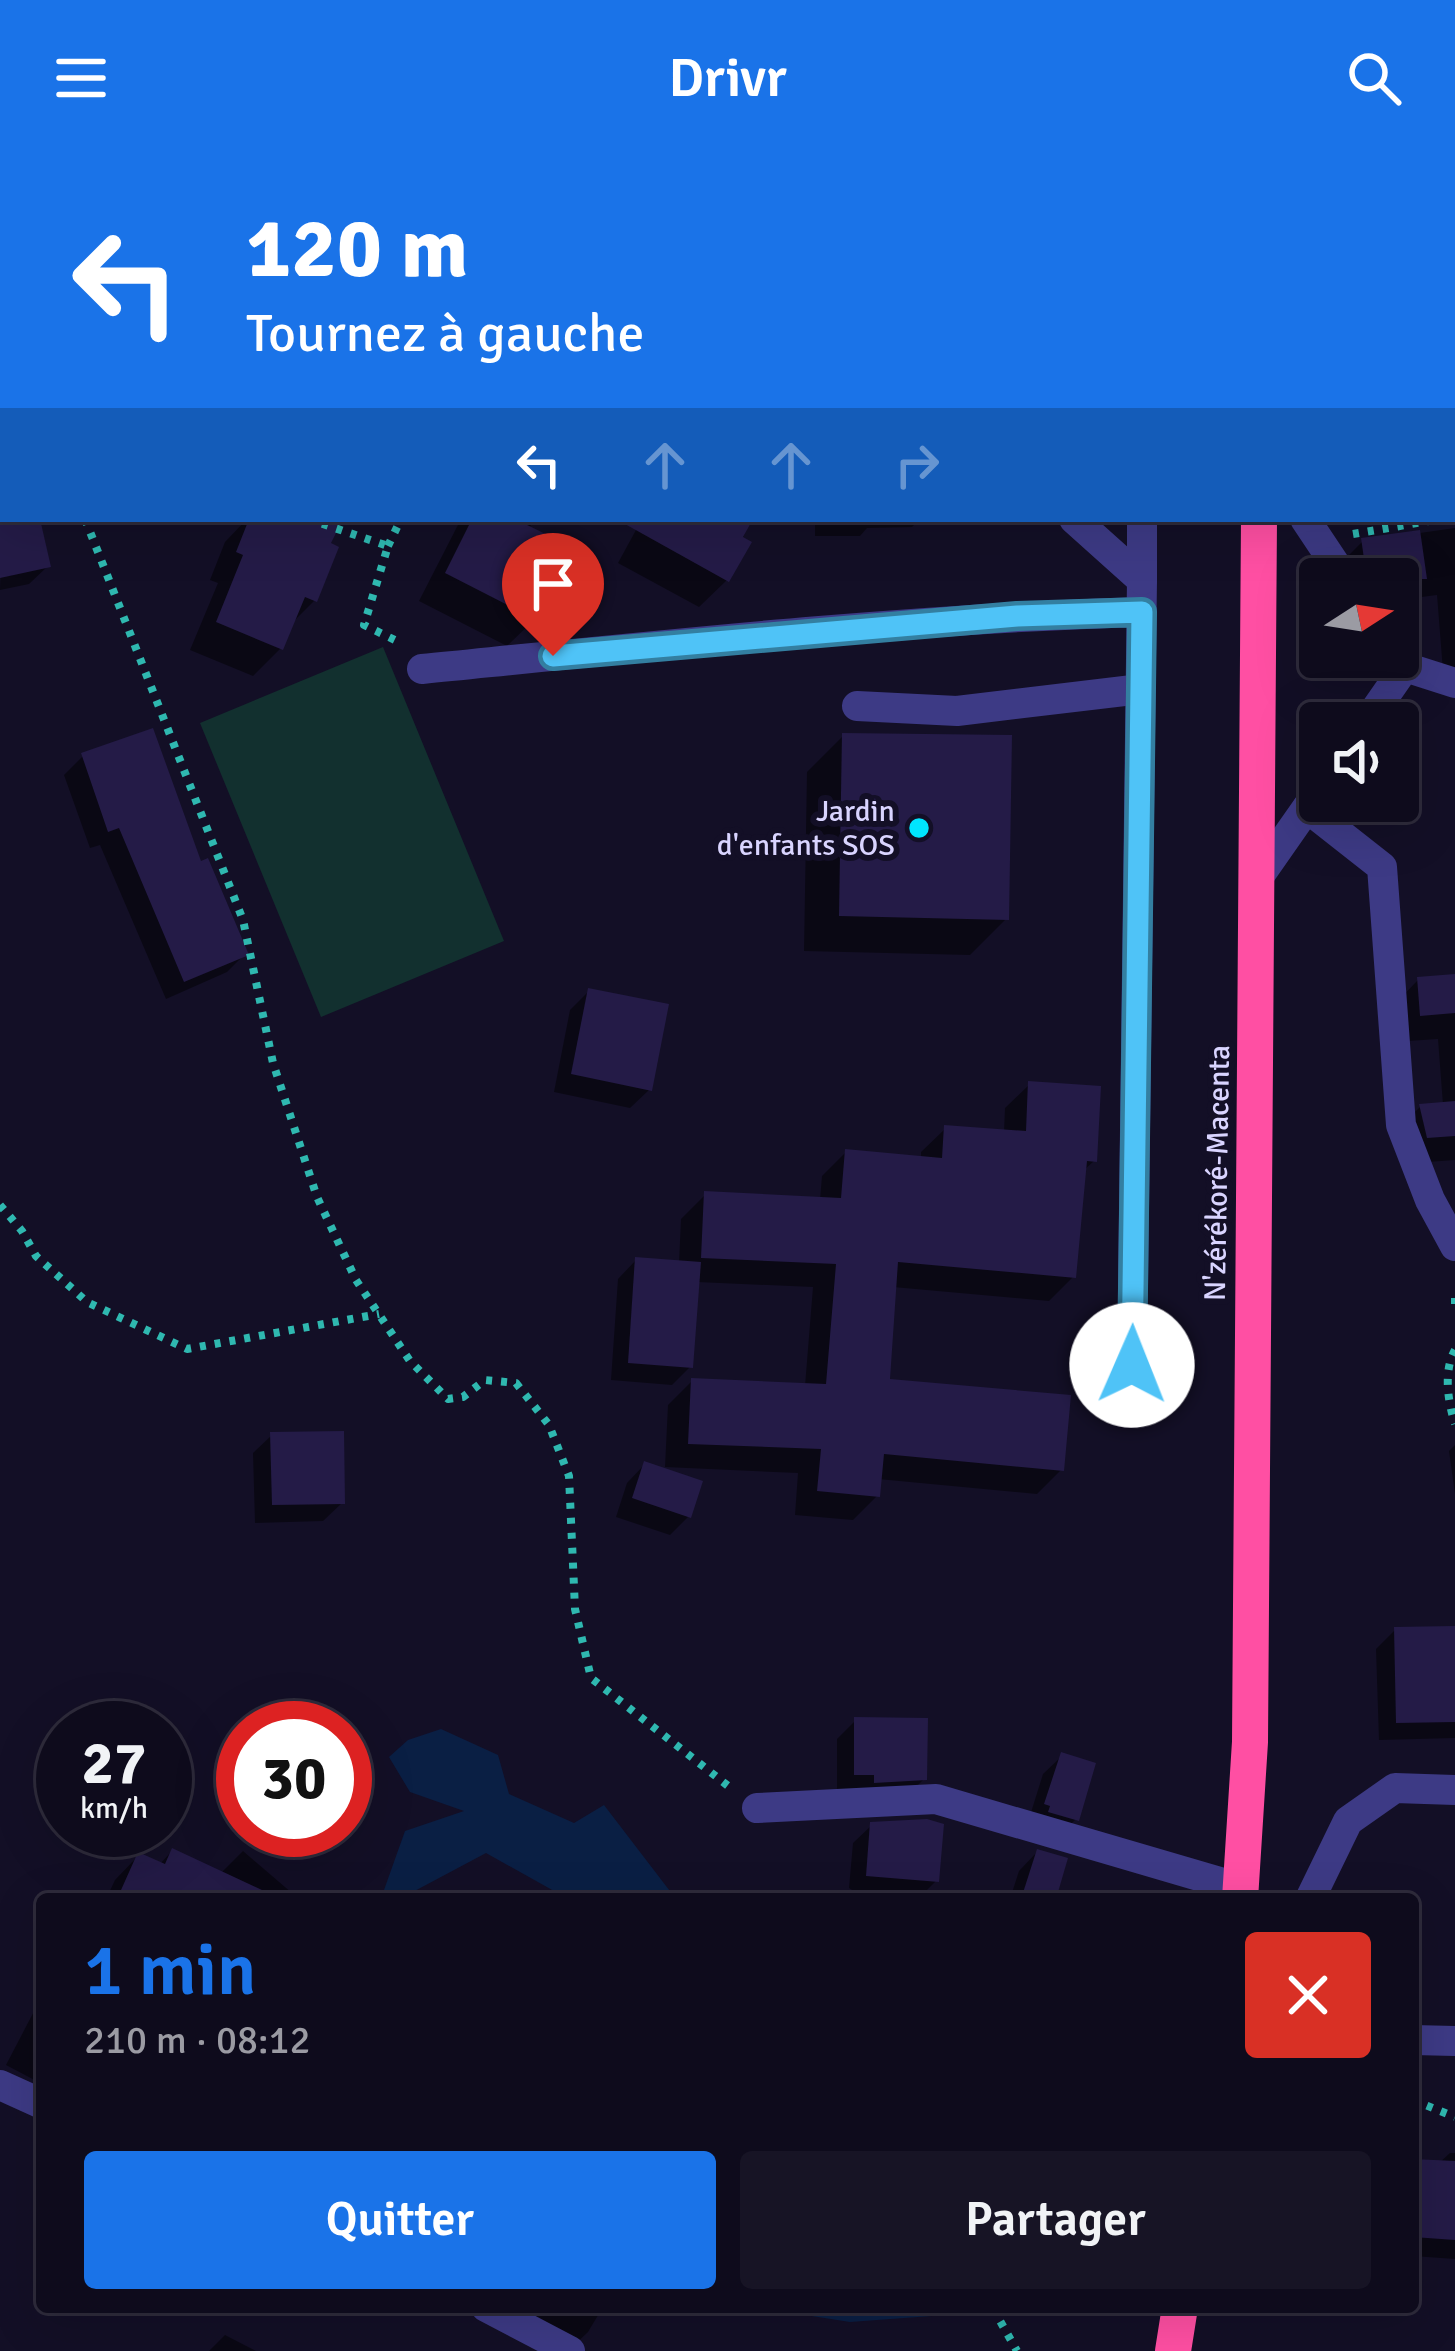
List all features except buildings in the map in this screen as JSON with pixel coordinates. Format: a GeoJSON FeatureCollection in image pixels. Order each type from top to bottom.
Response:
{"type":"FeatureCollection","features":[{"type":"Feature","properties":{"kind":"highway","name":"N'zérékoré-Macenta"},"geometry":{"type":"LineString","coordinates":[[1240,1893],[1250,1742],[1259,522]]}},
{"type":"Feature","properties":{"kind":"highway"},"geometry":{"type":"LineString","coordinates":[[1172,2351],[1179,2313]]}},
{"type":"Feature","properties":{"kind":"street"},"geometry":{"type":"LineString","coordinates":[[1077,522],[1142,580]]}},
{"type":"Feature","properties":{"kind":"street"},"geometry":{"type":"LineString","coordinates":[[1132,1365],[1142,522]]}},
{"type":"Feature","properties":{"kind":"street"},"geometry":{"type":"LineString","coordinates":[[1312,529],[1331,558]]}},
{"type":"Feature","properties":{"kind":"street"},"geometry":{"type":"LineString","coordinates":[[422,669],[829,630],[1142,612]]}},
{"type":"Feature","properties":{"kind":"street"},"geometry":{"type":"LineString","coordinates":[[1419,669],[1455,683]]}},
{"type":"Feature","properties":{"kind":"street"},"geometry":{"type":"LineString","coordinates":[[857,706],[957,711],[1141,689]]}},
{"type":"Feature","properties":{"kind":"street"},"geometry":{"type":"LineString","coordinates":[[1256,882],[1299,819]]}},
{"type":"Feature","properties":{"kind":"street"},"geometry":{"type":"LineString","coordinates":[[1336,822],[1382,867],[1401,1124],[1430,1200],[1455,1246]]}},
{"type":"Feature","properties":{"kind":"street"},"geometry":{"type":"LineString","coordinates":[[1313,1893],[1348,1820],[1395,1789],[1455,1790]]}},
{"type":"Feature","properties":{"kind":"street"},"geometry":{"type":"LineString","coordinates":[[757,1808],[936,1799],[1240,1893]]}},
{"type":"Feature","properties":{"kind":"street"},"geometry":{"type":"LineString","coordinates":[[1419,2040],[1455,2041]]}},
{"type":"Feature","properties":{"kind":"street"},"geometry":{"type":"LineString","coordinates":[[0,2085],[36,2101]]}},
{"type":"Feature","properties":{"kind":"street"},"geometry":{"type":"LineString","coordinates":[[499,2313],[570,2351]]}},
{"type":"Feature","properties":{"kind":"path"},"geometry":{"type":"LineString","coordinates":[[86,522],[243,920],[273,1063],[317,1197],[356,1280],[410,1361],[448,1399],[463,1397],[485,1380],[516,1383],[549,1425],[569,1476],[575,1609],[591,1678],[757,1808]]}},
{"type":"Feature","properties":{"kind":"path"},"geometry":{"type":"LineString","coordinates":[[317,522],[388,546]]}},
{"type":"Feature","properties":{"kind":"path"},"geometry":{"type":"LineString","coordinates":[[400,522],[364,626],[400,641],[422,669]]}},
{"type":"Feature","properties":{"kind":"path"},"geometry":{"type":"LineString","coordinates":[[1312,529],[1402,522]]}},
{"type":"Feature","properties":{"kind":"path"},"geometry":{"type":"LineString","coordinates":[[0,1205],[35,1256],[87,1302],[187,1348],[379,1315]]}},
{"type":"Feature","properties":{"kind":"path"},"geometry":{"type":"LineString","coordinates":[[1455,1350],[1449,1361],[1455,1424]]}},
{"type":"Feature","properties":{"kind":"path"},"geometry":{"type":"LineString","coordinates":[[1419,2102],[1455,2117]]}},
{"type":"Feature","properties":{"kind":"path"},"geometry":{"type":"LineString","coordinates":[[1000,2313],[1017,2351]]}},
{"type":"Feature","properties":{"kind":"green space"},"geometry":{"type":"Polygon","coordinates":[[[383,647],[504,941],[321,1017],[200,723],[383,647]]]}},
{"type":"Feature","properties":{"kind":"water"},"geometry":{"type":"Polygon","coordinates":[[[441,1729],[498,1755],[509,1794],[574,1823],[604,1805],[671,1893],[555,1893],[486,1853],[411,1893],[384,1890],[405,1831],[464,1811],[410,1792],[389,1757],[408,1740],[441,1729]]]}},
{"type":"Feature","properties":{"kind":"water"},"geometry":{"type":"Polygon","coordinates":[[[792,2313],[945,2313],[945,2315],[850,2322],[792,2313]]]}},
{"type":"Feature","properties":{"kind":"place","name":"Jardin d'enfants SOS"},"geometry":{"type":"Point","coordinates":[919,828]}},
{"type":"Feature","properties":{"kind":"route"},"geometry":{"type":"LineString","coordinates":[[553,656],[829,630],[1142,612],[1132,1365]]}}]}
